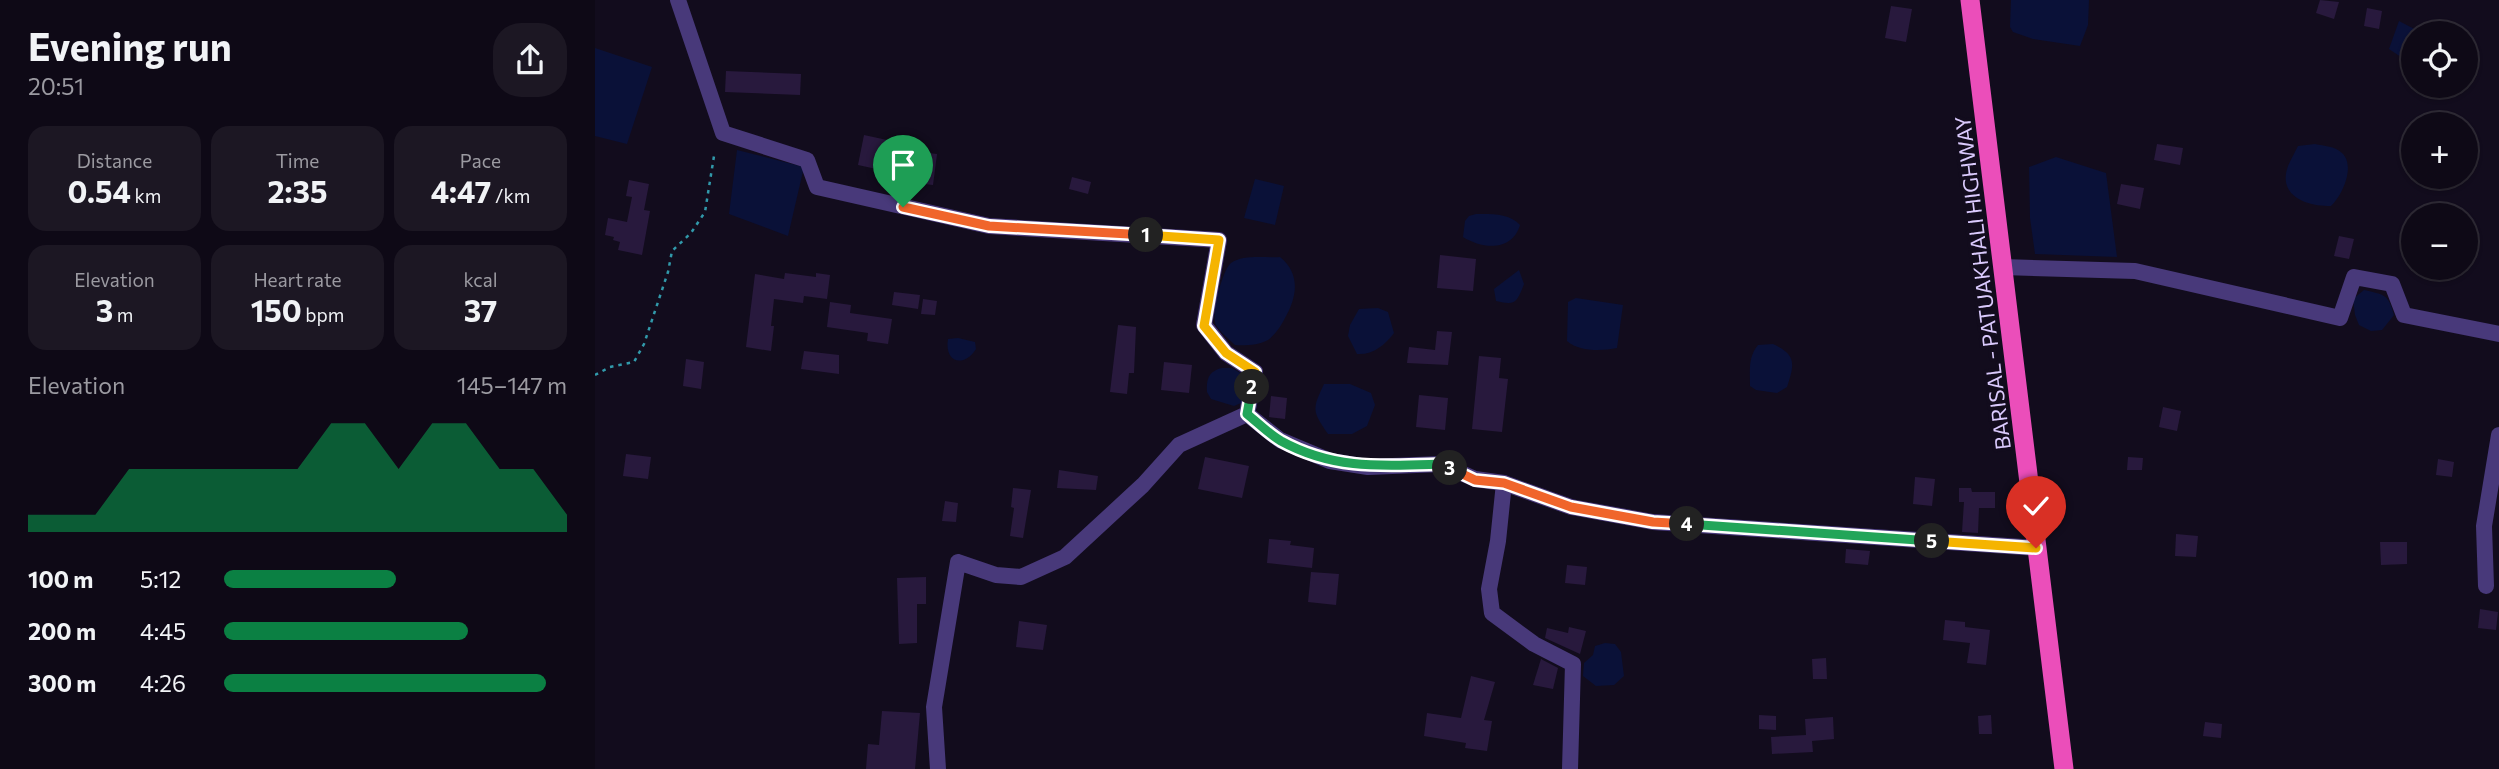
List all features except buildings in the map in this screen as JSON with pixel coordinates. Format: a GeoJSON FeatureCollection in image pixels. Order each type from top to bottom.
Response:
{"type":"FeatureCollection","features":[{"type":"Feature","properties":{"kind":"highway","name":"BARISAL - PATUAKHALI HIGHWAY"},"geometry":{"type":"LineString","coordinates":[[1970,0],[2064,769]]}},
{"type":"Feature","properties":{"kind":"street"},"geometry":{"type":"LineString","coordinates":[[678,0],[723,133],[807,160],[817,187],[989,226],[1219,240],[1204,326],[1226,353],[1255,372],[1247,414]]}},
{"type":"Feature","properties":{"kind":"street"},"geometry":{"type":"LineString","coordinates":[[2003,267],[2135,271],[2340,318],[2354,277],[2392,284],[2404,315],[2499,334]]}},
{"type":"Feature","properties":{"kind":"street"},"geometry":{"type":"LineString","coordinates":[[1247,414],[1280,440],[1330,461],[1368,467],[1441,464],[1475,480],[1504,483],[1571,507],[1653,522],[2036,548]]}},
{"type":"Feature","properties":{"kind":"street"},"geometry":{"type":"LineString","coordinates":[[939,769],[934,707],[958,562],[996,575],[1021,577],[1065,557],[1143,485],[1179,445],[1247,414]]}},
{"type":"Feature","properties":{"kind":"street"},"geometry":{"type":"LineString","coordinates":[[2486,586],[2484,526],[2499,435]]}},
{"type":"Feature","properties":{"kind":"street"},"geometry":{"type":"LineString","coordinates":[[1504,483],[1498,541],[1489,589],[1492,613],[1534,644],[1573,664],[1570,769]]}},
{"type":"Feature","properties":{"kind":"path"},"geometry":{"type":"LineString","coordinates":[[595,375],[610,367],[634,362],[644,344],[668,272],[672,251],[691,233],[705,212],[714,156]]}},
{"type":"Feature","properties":{"kind":"shaded area"},"geometry":{"type":"Polygon","coordinates":[[[2011,0],[2089,0],[2088,25],[2080,46],[2033,39],[2013,32],[2010,27],[2011,0]]]}},
{"type":"Feature","properties":{"kind":"shaded area"},"geometry":{"type":"Polygon","coordinates":[[[2399,21],[2401,57],[2389,49],[2399,21]]]}},
{"type":"Feature","properties":{"kind":"shaded area"},"geometry":{"type":"Polygon","coordinates":[[[595,48],[652,67],[627,144],[595,136],[595,48]]]}},
{"type":"Feature","properties":{"kind":"shaded area"},"geometry":{"type":"Polygon","coordinates":[[[2315,144],[2336,149],[2342,153],[2348,165],[2346,181],[2331,206],[2304,202],[2290,192],[2287,185],[2288,166],[2298,146],[2315,144]]]}},
{"type":"Feature","properties":{"kind":"shaded area"},"geometry":{"type":"Polygon","coordinates":[[[737,150],[804,167],[788,236],[729,214],[737,150]]]}},
{"type":"Feature","properties":{"kind":"shaded area"},"geometry":{"type":"Polygon","coordinates":[[[2056,157],[2106,173],[2117,257],[2035,254],[2030,218],[2029,167],[2056,157]]]}},
{"type":"Feature","properties":{"kind":"shaded area"},"geometry":{"type":"Polygon","coordinates":[[[1255,179],[1284,186],[1275,225],[1244,218],[1255,179]]]}},
{"type":"Feature","properties":{"kind":"shaded area"},"geometry":{"type":"Polygon","coordinates":[[[1476,214],[1505,216],[1520,225],[1516,234],[1503,244],[1479,244],[1463,237],[1465,221],[1476,214]]]}},
{"type":"Feature","properties":{"kind":"shaded area"},"geometry":{"type":"Polygon","coordinates":[[[1280,257],[1294,278],[1294,294],[1289,310],[1278,330],[1268,340],[1251,345],[1235,345],[1219,330],[1215,320],[1218,292],[1224,274],[1231,263],[1242,258],[1280,257]]]}},
{"type":"Feature","properties":{"kind":"shaded area"},"geometry":{"type":"Polygon","coordinates":[[[1519,270],[1524,284],[1517,299],[1512,303],[1496,301],[1494,289],[1519,270]]]}},
{"type":"Feature","properties":{"kind":"shaded area"},"geometry":{"type":"Polygon","coordinates":[[[2364,290],[2381,294],[2390,303],[2394,315],[2382,330],[2371,331],[2359,325],[2353,299],[2364,290]]]}},
{"type":"Feature","properties":{"kind":"shaded area"},"geometry":{"type":"Polygon","coordinates":[[[1576,298],[1623,305],[1617,348],[1584,349],[1567,341],[1568,302],[1576,298]]]}},
{"type":"Feature","properties":{"kind":"shaded area"},"geometry":{"type":"Polygon","coordinates":[[[1378,308],[1388,312],[1394,333],[1378,348],[1357,354],[1348,336],[1350,325],[1359,309],[1378,308]]]}},
{"type":"Feature","properties":{"kind":"shaded area"},"geometry":{"type":"Polygon","coordinates":[[[948,339],[975,342],[976,349],[961,361],[952,358],[948,347],[948,339]]]}},
{"type":"Feature","properties":{"kind":"shaded area"},"geometry":{"type":"Polygon","coordinates":[[[1773,344],[1786,352],[1792,361],[1787,387],[1777,393],[1756,390],[1750,386],[1750,364],[1755,350],[1758,345],[1773,344]]]}},
{"type":"Feature","properties":{"kind":"shaded area"},"geometry":{"type":"Polygon","coordinates":[[[1222,368],[1232,368],[1242,374],[1244,395],[1241,403],[1234,406],[1211,399],[1207,392],[1209,376],[1222,368]]]}},
{"type":"Feature","properties":{"kind":"shaded area"},"geometry":{"type":"Polygon","coordinates":[[[1324,384],[1350,384],[1371,393],[1375,405],[1367,426],[1352,434],[1328,434],[1315,410],[1324,384]]]}},
{"type":"Feature","properties":{"kind":"shaded area"},"geometry":{"type":"Polygon","coordinates":[[[1615,644],[1621,652],[1624,676],[1614,685],[1596,686],[1583,676],[1584,663],[1593,655],[1595,646],[1615,644]]]}},
{"type":"Feature","properties":{"kind":"route"},"geometry":{"type":"LineString","coordinates":[[903,207],[989,226],[1219,240],[1204,326],[1226,353],[1255,372],[1247,414],[1280,440],[1330,461],[1368,467],[1441,464],[1475,480],[1504,483],[1571,507],[1653,522],[2036,548]]}}]}
